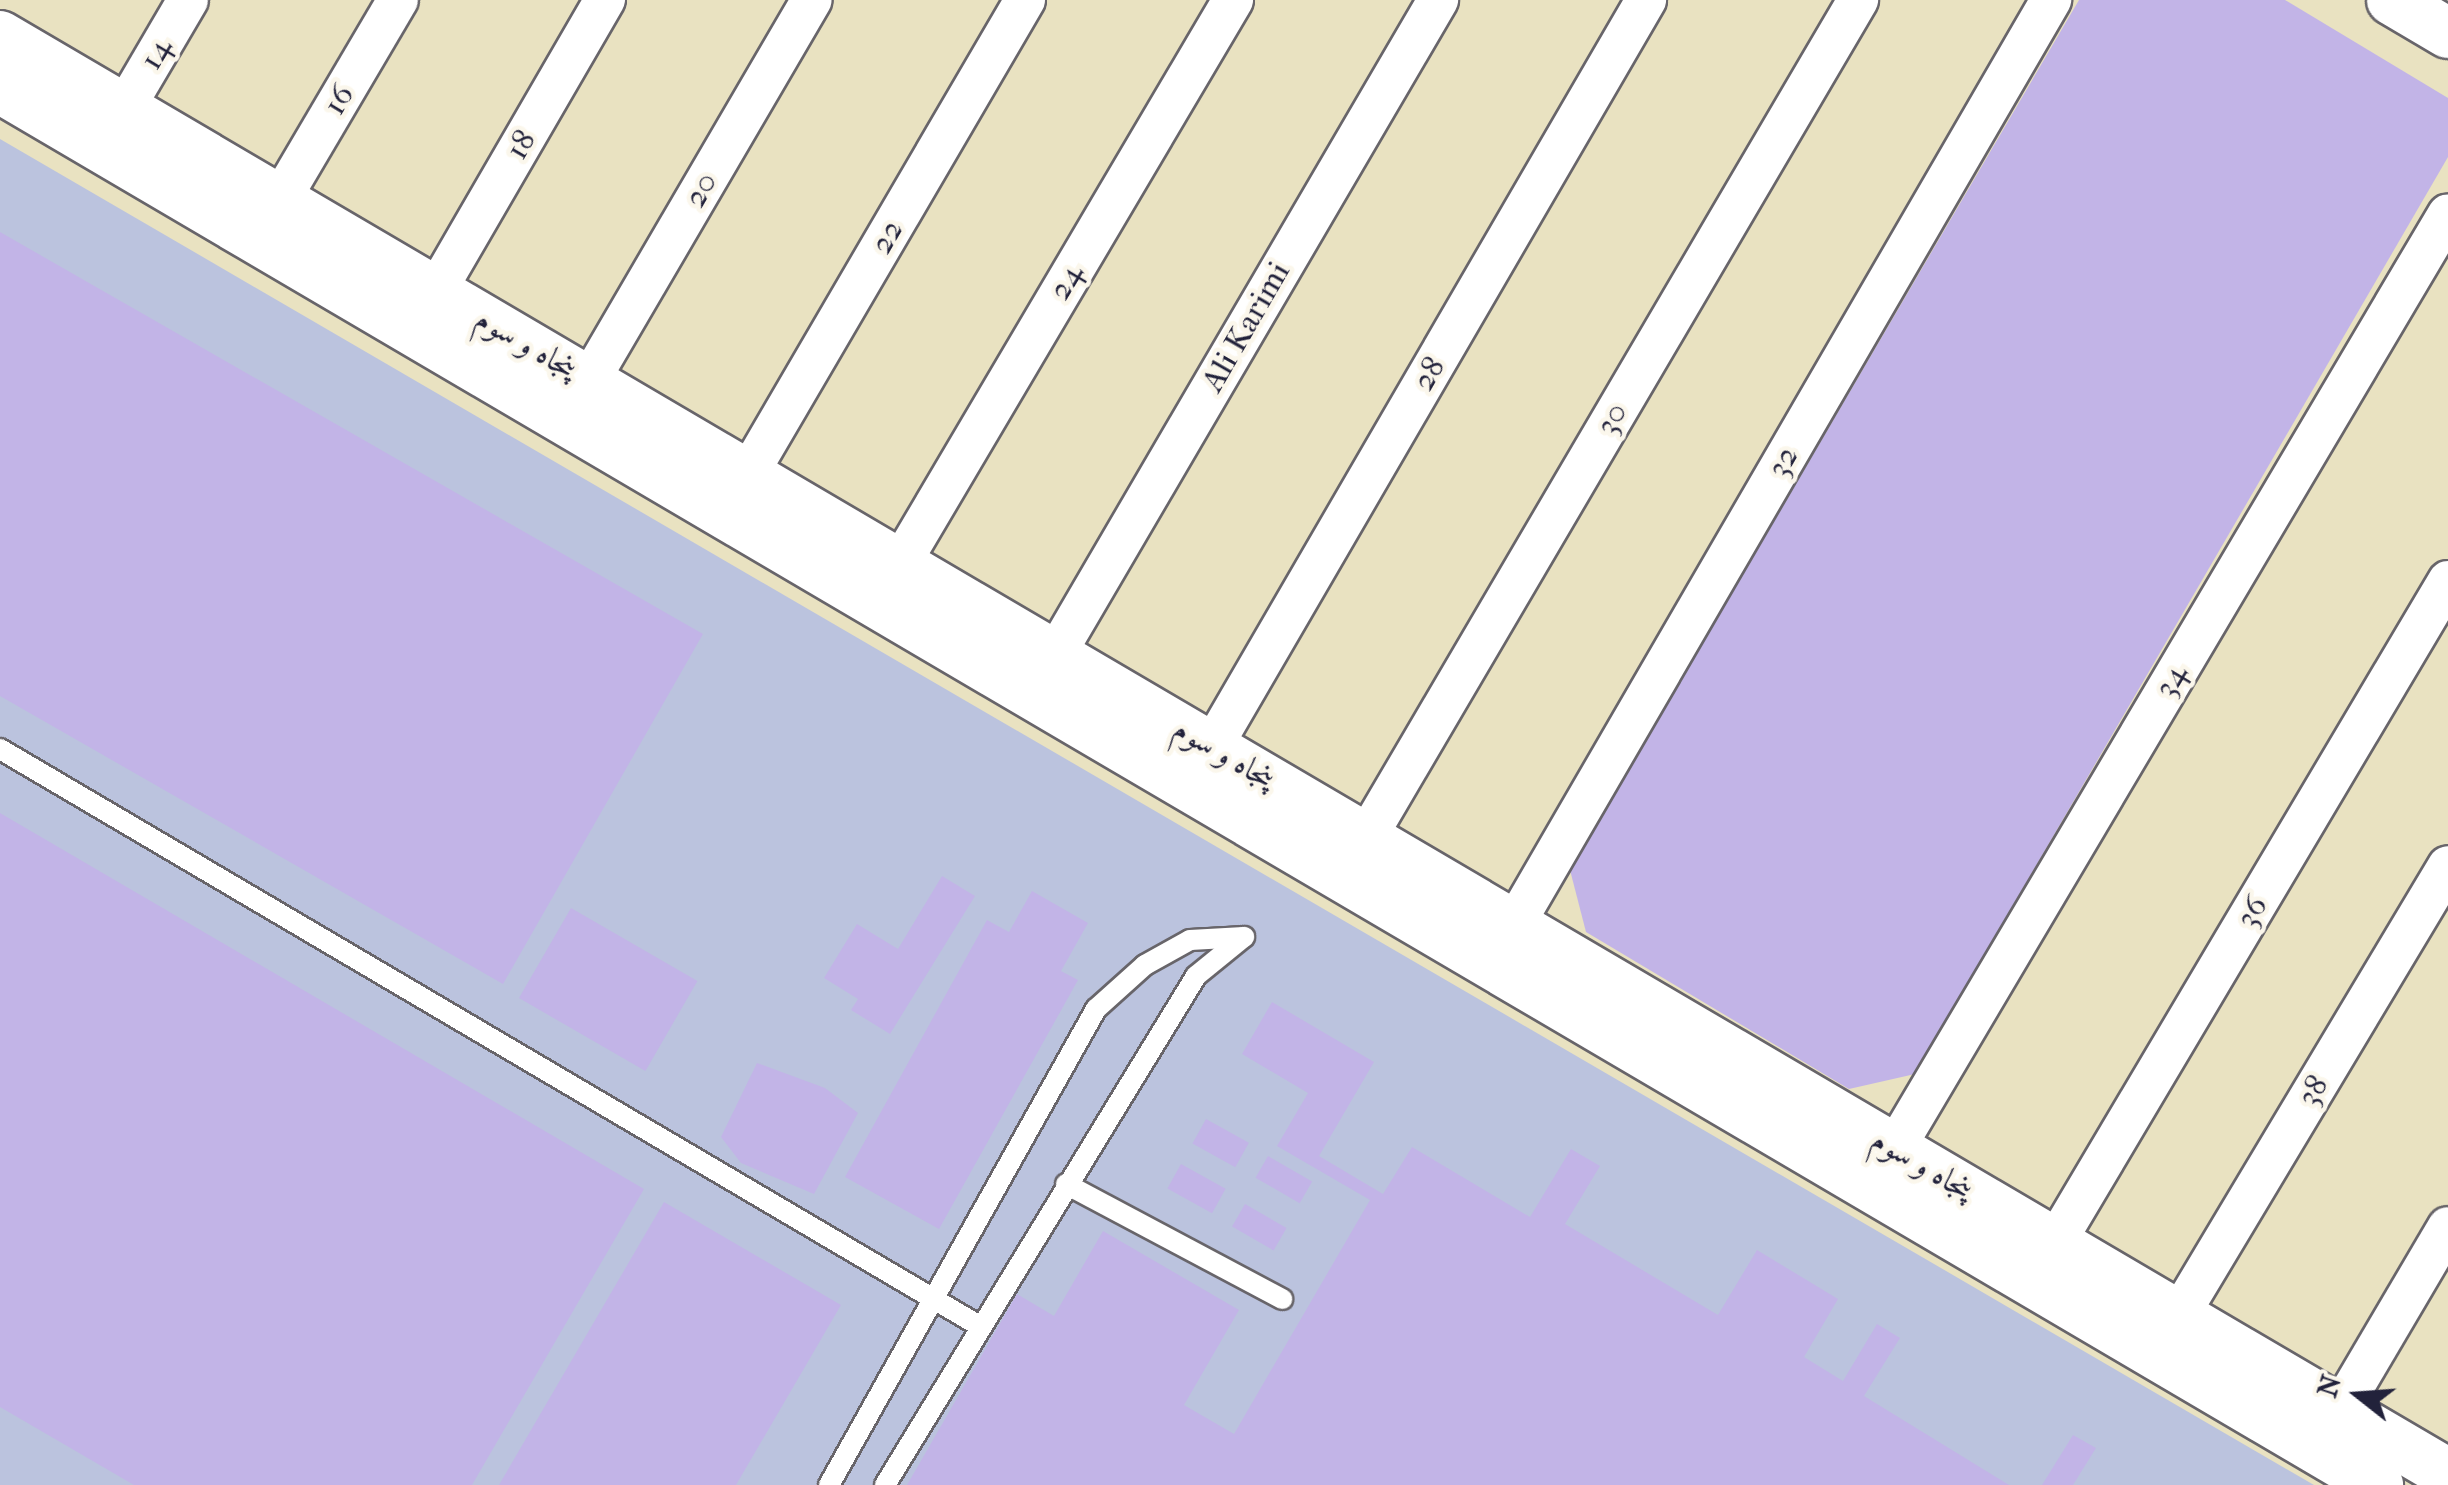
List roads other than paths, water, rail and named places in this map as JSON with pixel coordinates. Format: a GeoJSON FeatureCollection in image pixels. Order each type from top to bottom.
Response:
{"type":"FeatureCollection","features":[{"type":"Feature","properties":{"kind":"street","name":"14"},"geometry":{"type":"LineString","coordinates":[[124,108],[188,0]]}},
{"type":"Feature","properties":{"kind":"street","name":"16"},"geometry":{"type":"LineString","coordinates":[[280,200],[398,0]]}},
{"type":"Feature","properties":{"kind":"street","name":"18"},"geometry":{"type":"LineString","coordinates":[[436,291],[605,0]]}},
{"type":"Feature","properties":{"kind":"street","name":"20"},"geometry":{"type":"LineString","coordinates":[[589,381],[812,0]]}},
{"type":"Feature","properties":{"kind":"street","name":"22"},"geometry":{"type":"LineString","coordinates":[[748,474],[1026,0]]}},
{"type":"Feature","properties":{"kind":"street","name":"24"},"geometry":{"type":"LineString","coordinates":[[900,564],[1233,0]]}},
{"type":"Feature","properties":{"kind":"street","name":"Ali Karimi"},"geometry":{"type":"LineString","coordinates":[[1055,655],[1438,0]]}},
{"type":"Feature","properties":{"kind":"street","name":"28"},"geometry":{"type":"LineString","coordinates":[[1212,747],[1646,0]]}},
{"type":"Feature","properties":{"kind":"street","name":"30"},"geometry":{"type":"LineString","coordinates":[[1366,838],[1858,0]]}},
{"type":"Feature","properties":{"kind":"street","name":"32"},"geometry":{"type":"LineString","coordinates":[[1514,925],[2051,0]]}},
{"type":"Feature","properties":{"kind":"street"},"geometry":{"type":"LineString","coordinates":[[2392,0],[2448,33]]}},
{"type":"Feature","properties":{"kind":"street","name":"پنجاه و سوم"},"geometry":{"type":"LineString","coordinates":[[0,36],[2448,1474]]}},
{"type":"Feature","properties":{"kind":"street","name":"پنجاه و سوم"},"geometry":{"type":"LineString","coordinates":[[0,88],[2378,1485]]}},
{"type":"Feature","properties":{"kind":"street","name":"34"},"geometry":{"type":"LineString","coordinates":[[1895,1148],[2448,214]]}},
{"type":"Feature","properties":{"kind":"street","name":"36"},"geometry":{"type":"LineString","coordinates":[[2055,1243],[2448,581]]}},
{"type":"Feature","properties":{"kind":"street","name":"38"},"geometry":{"type":"LineString","coordinates":[[2179,1315],[2448,866]]}},
{"type":"Feature","properties":{"kind":"street"},"geometry":{"type":"LineString","coordinates":[[2340,1410],[2448,1227]]}},
{"type":"Feature","properties":{"kind":"lane"},"geometry":{"type":"LineString","coordinates":[[0,749],[933,1303],[978,1325]]}},
{"type":"Feature","properties":{"kind":"lane"},"geometry":{"type":"LineString","coordinates":[[830,1485],[1096,1009],[1144,964],[1190,940],[1244,937],[1196,976],[978,1325],[885,1485]]}},
{"type":"Feature","properties":{"kind":"lane"},"geometry":{"type":"LineString","coordinates":[[1066,1184],[1282,1300]]}}]}
